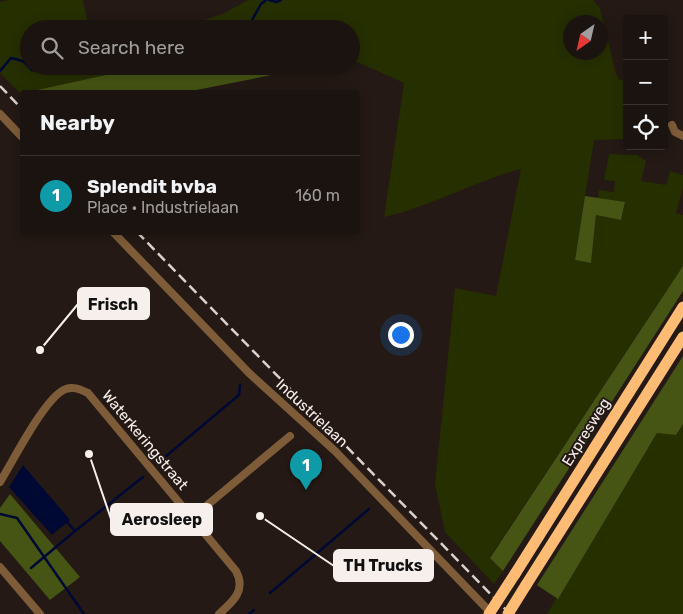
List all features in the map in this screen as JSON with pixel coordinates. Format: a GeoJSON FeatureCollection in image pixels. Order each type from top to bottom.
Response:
{"type":"FeatureCollection","features":[{"type":"Feature","properties":{"kind":"highway","name":"Expresweg"},"geometry":{"type":"LineString","coordinates":[[491,614],[514,574],[683,307]]}},
{"type":"Feature","properties":{"kind":"highway","name":"Expresweg"},"geometry":{"type":"LineString","coordinates":[[508,614],[683,337]]}},
{"type":"Feature","properties":{"kind":"street"},"geometry":{"type":"LineString","coordinates":[[0,114],[20,135]]}},
{"type":"Feature","properties":{"kind":"street"},"geometry":{"type":"LineString","coordinates":[[672,125],[675,132],[683,136]]}},
{"type":"Feature","properties":{"kind":"street","name":"Industrielaan"},"geometry":{"type":"LineString","coordinates":[[116,235],[249,373],[334,451],[491,614]]}},
{"type":"Feature","properties":{"kind":"street","name":"Waterkeringstraat"},"geometry":{"type":"LineString","coordinates":[[0,482],[53,397],[67,388],[77,388],[88,393],[223,552],[241,580],[240,592],[219,614]]}},
{"type":"Feature","properties":{"kind":"street"},"geometry":{"type":"LineString","coordinates":[[193,517],[290,436]]}},
{"type":"Feature","properties":{"kind":"street"},"geometry":{"type":"LineString","coordinates":[[0,567],[40,614]]}},
{"type":"Feature","properties":{"kind":"green space"},"geometry":{"type":"Polygon","coordinates":[[[8,0],[83,0],[87,20],[20,20],[20,75],[106,75],[39,90],[20,90],[20,93],[0,73],[0,2],[8,0]]]}},
{"type":"Feature","properties":{"kind":"green space"},"geometry":{"type":"Polygon","coordinates":[[[248,0],[593,0],[600,8],[602,15],[563,15],[563,60],[608,60],[608,41],[616,74],[620,80],[623,80],[623,139],[594,140],[575,260],[591,263],[596,215],[621,220],[625,203],[598,198],[599,190],[614,192],[615,181],[604,180],[609,154],[637,155],[646,161],[641,181],[666,185],[670,171],[683,175],[683,187],[676,213],[683,215],[683,266],[490,557],[503,571],[494,584],[445,532],[435,484],[455,288],[496,296],[521,169],[486,180],[419,207],[384,217],[404,83],[360,63],[360,20],[203,20],[223,14],[248,0]]]}},
{"type":"Feature","properties":{"kind":"green space"},"geometry":{"type":"Polygon","coordinates":[[[106,75],[272,75],[196,90],[37,90],[106,75]]]}},
{"type":"Feature","properties":{"kind":"green space"},"geometry":{"type":"Polygon","coordinates":[[[585,196],[625,202],[621,220],[596,215],[591,263],[575,260],[585,196]]]}},
{"type":"Feature","properties":{"kind":"green space"},"geometry":{"type":"Polygon","coordinates":[[[683,266],[683,291],[503,571],[490,558],[683,266]]]}},
{"type":"Feature","properties":{"kind":"green space"},"geometry":{"type":"Polygon","coordinates":[[[683,356],[683,424],[676,435],[657,433],[558,599],[537,585],[683,356]]]}},
{"type":"Feature","properties":{"kind":"green space"},"geometry":{"type":"Polygon","coordinates":[[[683,424],[683,614],[547,614],[658,432],[676,435],[683,424]]]}},
{"type":"Feature","properties":{"kind":"green space"},"geometry":{"type":"Polygon","coordinates":[[[10,494],[80,577],[50,600],[0,541],[0,508],[10,494]]]}},
{"type":"Feature","properties":{"kind":"water"},"geometry":{"type":"Polygon","coordinates":[[[23,465],[70,520],[52,535],[9,487],[23,465]]]}},
{"type":"Feature","properties":{"kind":"waterway"},"geometry":{"type":"LineString","coordinates":[[252,20],[261,4],[266,0]]}},
{"type":"Feature","properties":{"kind":"waterway"},"geometry":{"type":"LineString","coordinates":[[269,0],[276,2],[281,0]]}},
{"type":"Feature","properties":{"kind":"waterway"},"geometry":{"type":"LineString","coordinates":[[0,71],[11,58],[20,60]]}},
{"type":"Feature","properties":{"kind":"waterway"},"geometry":{"type":"LineString","coordinates":[[159,462],[239,395],[240,385]]}},
{"type":"Feature","properties":{"kind":"waterway"},"geometry":{"type":"LineString","coordinates":[[67,522],[75,531],[143,477]]}},
{"type":"Feature","properties":{"kind":"waterway"},"geometry":{"type":"LineString","coordinates":[[270,593],[369,509]]}},
{"type":"Feature","properties":{"kind":"waterway"},"geometry":{"type":"LineString","coordinates":[[0,514],[17,518],[84,614]]}},
{"type":"Feature","properties":{"kind":"waterway"},"geometry":{"type":"LineString","coordinates":[[31,568],[75,531]]}},
{"type":"Feature","properties":{"kind":"waterway"},"geometry":{"type":"LineString","coordinates":[[249,614],[254,610]]}},
{"type":"Feature","properties":{"kind":"railway"},"geometry":{"type":"LineString","coordinates":[[0,86],[20,107]]}},
{"type":"Feature","properties":{"kind":"railway"},"geometry":{"type":"LineString","coordinates":[[140,235],[510,614]]}},
{"type":"Feature","properties":{"kind":"place","name":"Frisch"},"geometry":{"type":"Point","coordinates":[40,350]}},
{"type":"Feature","properties":{"kind":"place","name":"Aerosleep"},"geometry":{"type":"Point","coordinates":[89,454]}},
{"type":"Feature","properties":{"kind":"place","name":"Splendit bvba"},"geometry":{"type":"Point","coordinates":[306,490]}},
{"type":"Feature","properties":{"kind":"place","name":"TH Trucks"},"geometry":{"type":"Point","coordinates":[260,516]}}]}
